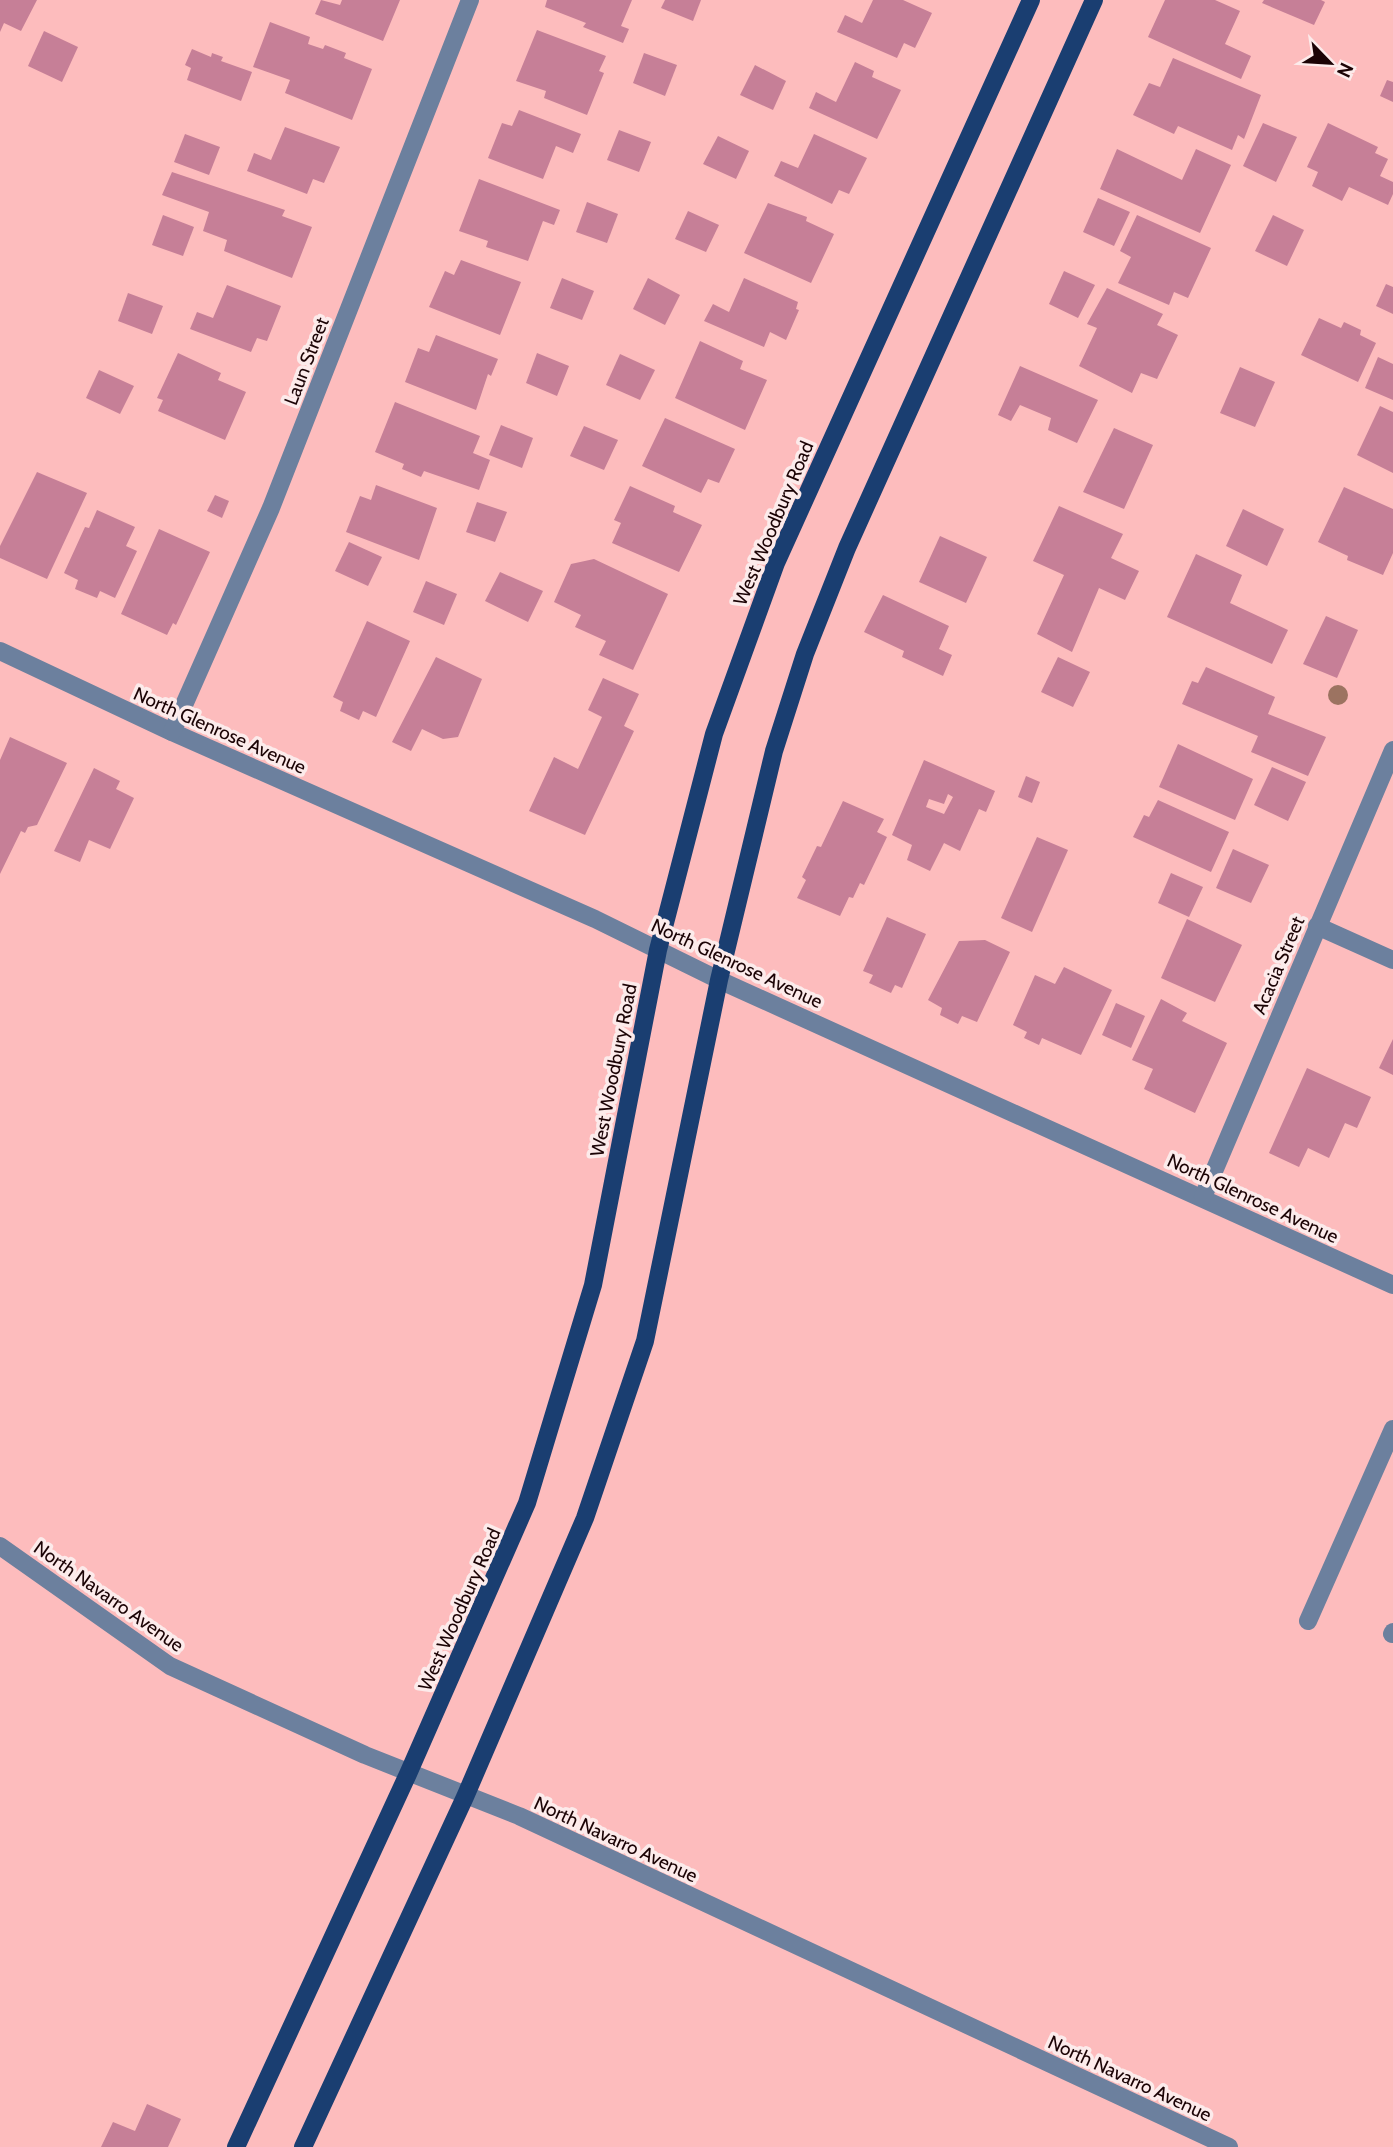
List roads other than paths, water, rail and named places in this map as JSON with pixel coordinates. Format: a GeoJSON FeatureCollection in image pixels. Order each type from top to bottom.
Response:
{"type":"FeatureCollection","features":[{"type":"Feature","properties":{"kind":"main road","name":"West Woodbury Road"},"geometry":{"type":"LineString","coordinates":[[236,2147],[408,1774],[527,1503],[593,1285],[658,950],[714,734],[776,563],[1031,0]]}},
{"type":"Feature","properties":{"kind":"main road"},"geometry":{"type":"LineString","coordinates":[[303,2147],[465,1797],[585,1518],[645,1341],[719,979],[774,751],[805,654],[847,548],[1094,0]]}},
{"type":"Feature","properties":{"kind":"street","name":"Laun Street"},"geometry":{"type":"LineString","coordinates":[[172,732],[271,508],[470,0]]}},
{"type":"Feature","properties":{"kind":"street","name":"North Glenrose Avenue"},"geometry":{"type":"LineString","coordinates":[[0,651],[172,732],[595,919],[719,979],[1393,1285]]}},
{"type":"Feature","properties":{"kind":"street","name":"Acacia Street"},"geometry":{"type":"LineString","coordinates":[[1203,1197],[1393,750]]}},
{"type":"Feature","properties":{"kind":"street"},"geometry":{"type":"LineString","coordinates":[[1317,926],[1393,960]]}},
{"type":"Feature","properties":{"kind":"street"},"geometry":{"type":"LineString","coordinates":[[1308,1621],[1393,1429]]}},
{"type":"Feature","properties":{"kind":"street","name":"North Navarro Avenue"},"geometry":{"type":"LineString","coordinates":[[0,1546],[170,1666],[408,1774],[519,1816],[1229,2147]]}}]}
